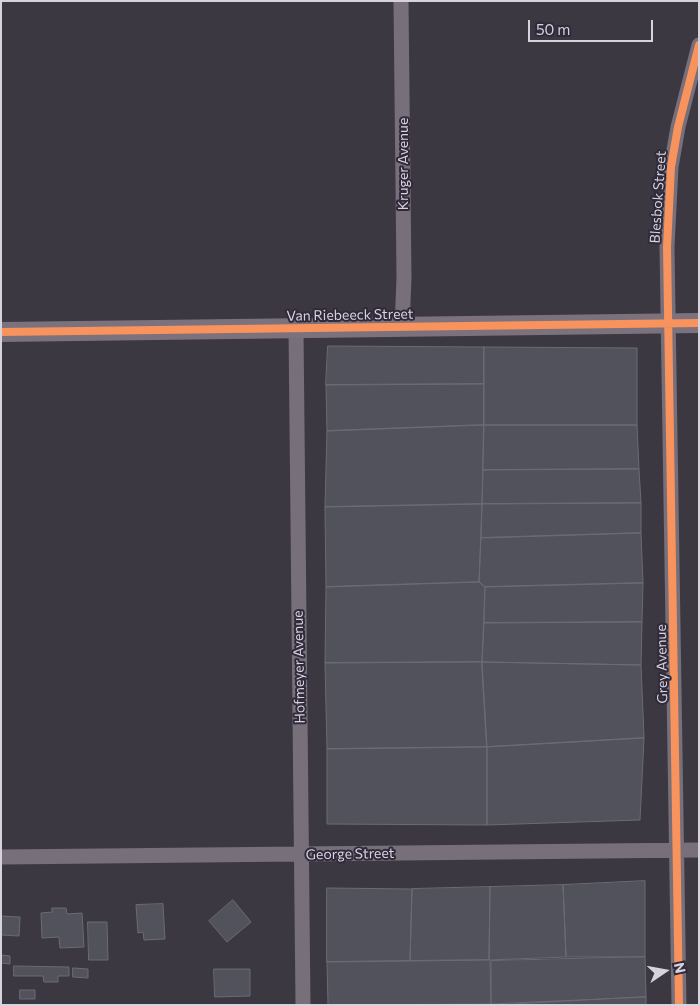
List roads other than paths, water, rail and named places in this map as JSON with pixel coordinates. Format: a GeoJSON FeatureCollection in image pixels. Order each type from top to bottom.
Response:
{"type":"FeatureCollection","features":[{"type":"Feature","properties":{"kind":"street","name":"Kruger Avenue"},"geometry":{"type":"LineString","coordinates":[[401,1],[404,278],[402,326]]}},
{"type":"Feature","properties":{"kind":"street","name":"Blesbok Street"},"geometry":{"type":"LineString","coordinates":[[668,324],[667,247],[671,167],[678,127],[699,45]]}},
{"type":"Feature","properties":{"kind":"street","name":"Van Riebeeck Street"},"geometry":{"type":"LineString","coordinates":[[1,332],[699,323]]}},
{"type":"Feature","properties":{"kind":"street","name":"Grey Avenue"},"geometry":{"type":"LineString","coordinates":[[668,324],[678,850],[679,1005]]}},
{"type":"Feature","properties":{"kind":"street","name":"Hofmeyer Avenue"},"geometry":{"type":"LineString","coordinates":[[296,328],[303,1005]]}},
{"type":"Feature","properties":{"kind":"street","name":"George Street"},"geometry":{"type":"LineString","coordinates":[[1,857],[699,850]]}}]}
